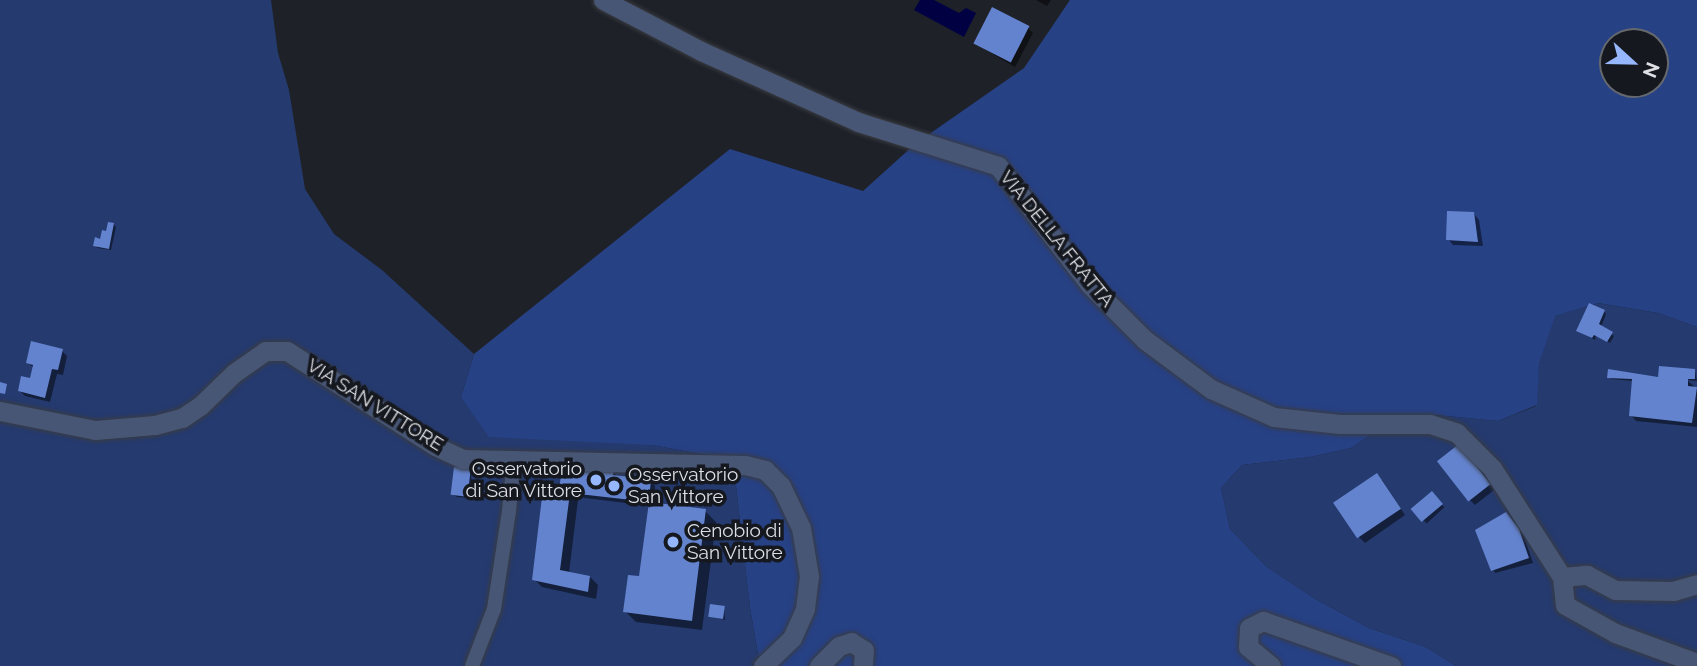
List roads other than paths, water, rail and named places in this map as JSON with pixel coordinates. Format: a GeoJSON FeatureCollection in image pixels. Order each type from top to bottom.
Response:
{"type":"FeatureCollection","features":[{"type":"Feature","properties":{"kind":"street","name":"VIA DELLA FRATTA"},"geometry":{"type":"LineString","coordinates":[[603,0],[701,51],[858,122],[998,166],[1090,285],[1145,340],[1211,389],[1274,417],[1340,424],[1430,424],[1457,433],[1492,468],[1562,577]]}},
{"type":"Feature","properties":{"kind":"street","name":"VIA SAN VITTORE"},"geometry":{"type":"LineString","coordinates":[[0,411],[95,429],[155,425],[182,418],[200,406],[234,373],[265,351],[287,351],[435,446],[463,458],[745,465],[765,470],[781,486],[801,528],[809,576],[805,609],[792,638],[763,666]]}},
{"type":"Feature","properties":{"kind":"street"},"geometry":{"type":"LineString","coordinates":[[1697,592],[1615,590],[1587,575],[1562,577],[1565,605],[1615,633],[1697,663]]}},
{"type":"Feature","properties":{"kind":"street"},"geometry":{"type":"LineString","coordinates":[[1673,591],[1697,584]]}},
{"type":"Feature","properties":{"kind":"street"},"geometry":{"type":"LineString","coordinates":[[1271,666],[1248,647],[1249,628],[1263,621],[1391,666]]}},
{"type":"Feature","properties":{"kind":"street"},"geometry":{"type":"LineString","coordinates":[[819,666],[839,646],[851,642],[864,650],[863,666]]}},
{"type":"Feature","properties":{"kind":"lane"},"geometry":{"type":"LineString","coordinates":[[472,666],[494,609],[514,460]]}},
{"type":"Feature","properties":{"kind":"place","name":"Osservatorio di San Vittore"},"geometry":{"type":"Point","coordinates":[596,480]}},
{"type":"Feature","properties":{"kind":"place","name":"Osservatorio San Vittore"},"geometry":{"type":"Point","coordinates":[614,486]}},
{"type":"Feature","properties":{"kind":"place","name":"Cenobio di San Vittore"},"geometry":{"type":"Point","coordinates":[673,542]}}]}
